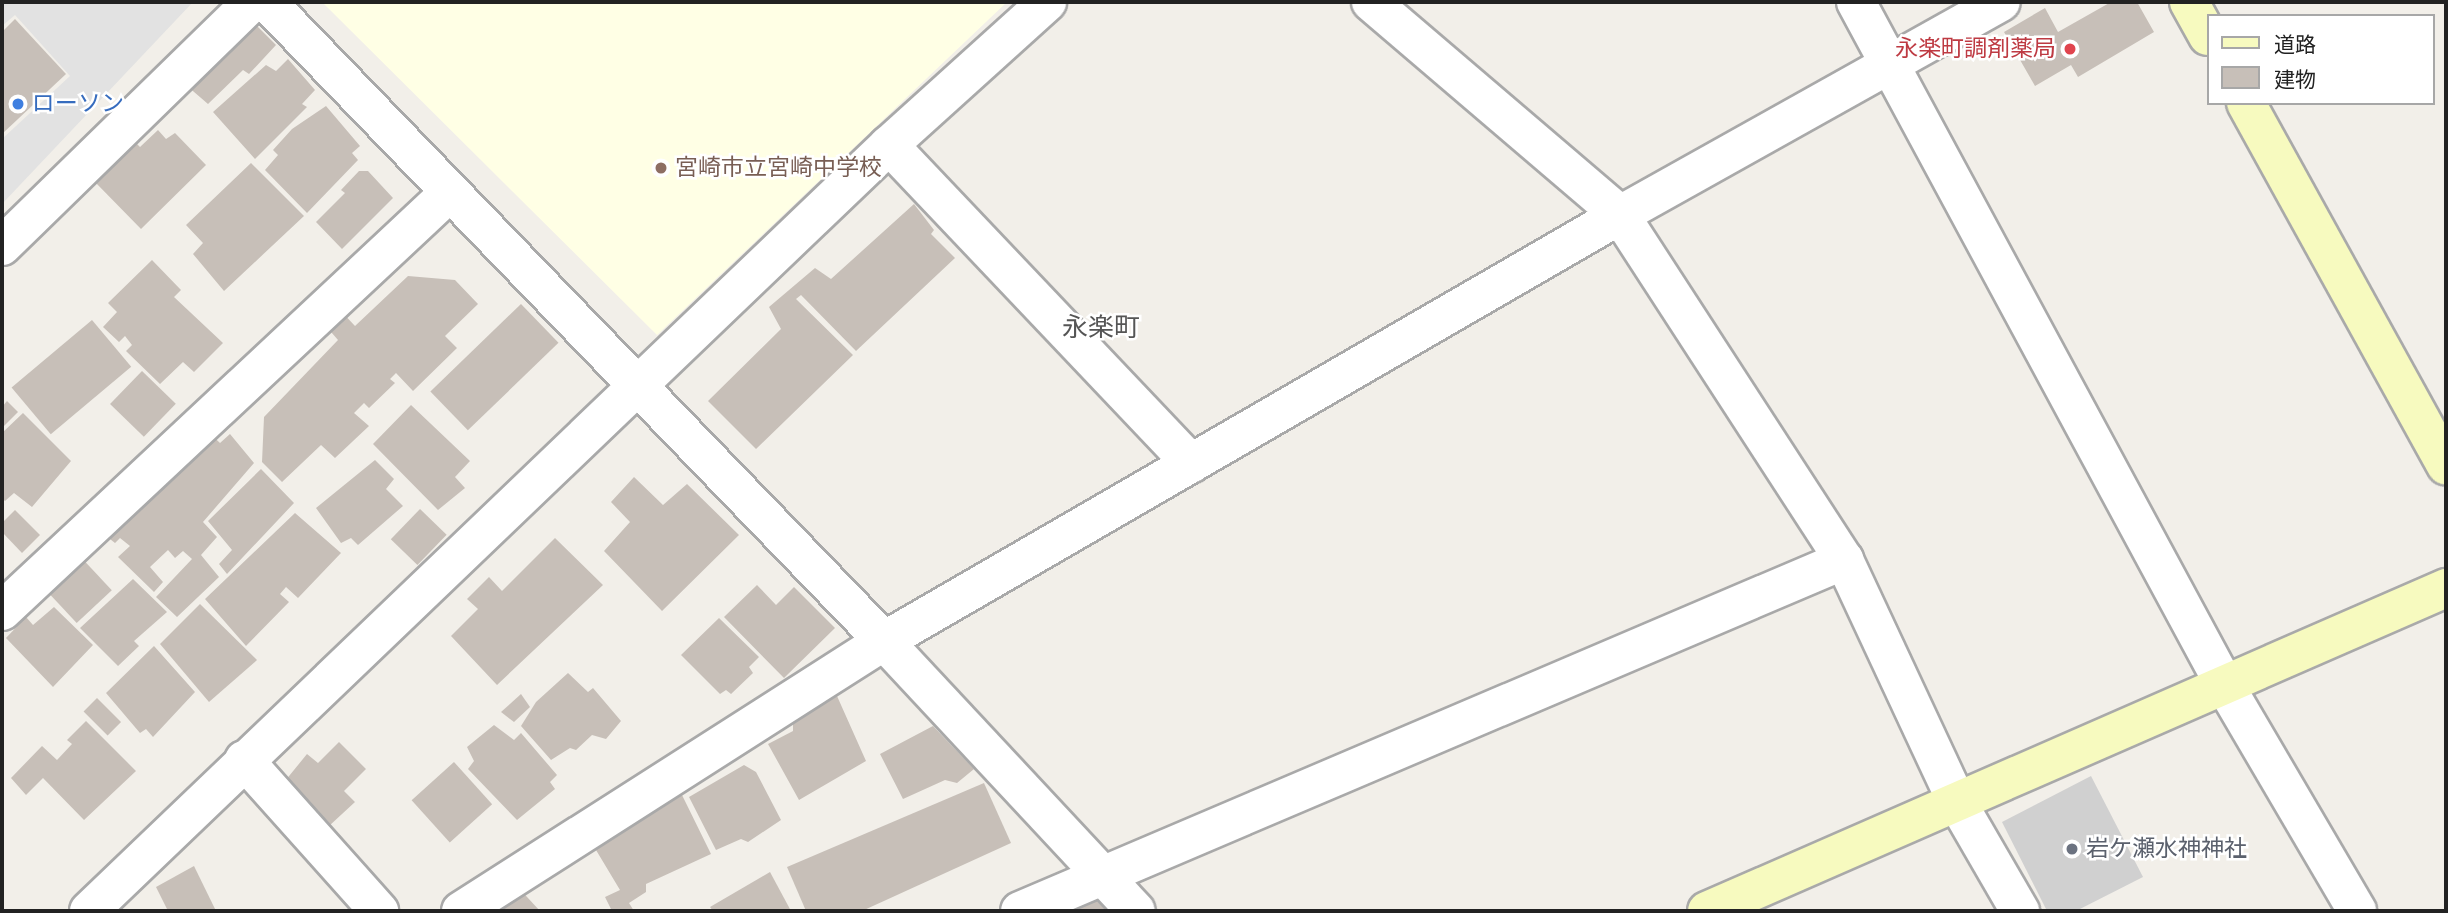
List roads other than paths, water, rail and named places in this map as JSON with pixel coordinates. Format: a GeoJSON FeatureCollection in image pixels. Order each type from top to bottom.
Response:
{"type":"FeatureCollection","features":[{"type":"Feature","properties":{"kind":"street"},"geometry":{"type":"LineString","coordinates":[[2,246],[252,2]]}},
{"type":"Feature","properties":{"kind":"street"},"geometry":{"type":"LineString","coordinates":[[267,2],[884,641],[1136,911]]}},
{"type":"Feature","properties":{"kind":"street"},"geometry":{"type":"LineString","coordinates":[[89,911],[888,145],[1047,2]]}},
{"type":"Feature","properties":{"kind":"street"},"geometry":{"type":"LineString","coordinates":[[1371,2],[1620,215],[1844,560],[1958,804],[2020,911]]}},
{"type":"Feature","properties":{"kind":"street"},"geometry":{"type":"LineString","coordinates":[[1856,2],[2224,684],[2357,911]]}},
{"type":"Feature","properties":{"kind":"street"},"geometry":{"type":"LineString","coordinates":[[461,911],[884,641],[1620,215],[1892,66],[2001,2]]}},
{"type":"Feature","properties":{"kind":"street"},"geometry":{"type":"LineString","coordinates":[[2189,2],[2206,32]]}},
{"type":"Feature","properties":{"kind":"street"},"geometry":{"type":"LineString","coordinates":[[2247,105],[2446,466]]}},
{"type":"Feature","properties":{"kind":"street"},"geometry":{"type":"LineString","coordinates":[[888,145],[1191,463]]}},
{"type":"Feature","properties":{"kind":"street"},"geometry":{"type":"LineString","coordinates":[[2,611],[449,193]]}},
{"type":"Feature","properties":{"kind":"street"},"geometry":{"type":"LineString","coordinates":[[1020,911],[1844,560]]}},
{"type":"Feature","properties":{"kind":"street"},"geometry":{"type":"LineString","coordinates":[[1707,911],[1958,804],[2446,588]]}},
{"type":"Feature","properties":{"kind":"street"},"geometry":{"type":"LineString","coordinates":[[244,760],[379,911]]}},
{"type":"Feature","properties":{"kind":"place","name":"永楽町調剤薬局"},"geometry":{"type":"Point","coordinates":[2070,49]}},
{"type":"Feature","properties":{"kind":"place","name":"ローソン"},"geometry":{"type":"Point","coordinates":[18,104]}},
{"type":"Feature","properties":{"kind":"place","name":"宮崎市立宮崎中学校"},"geometry":{"type":"Point","coordinates":[661,168]}},
{"type":"Feature","properties":{"kind":"place","name":"岩ケ瀬水神神社"},"geometry":{"type":"Point","coordinates":[2072,849]}},
{"type":"Feature","properties":{"kind":"district","name":"永楽町"},"geometry":{"type":"Point","coordinates":[1101,328]}}]}
